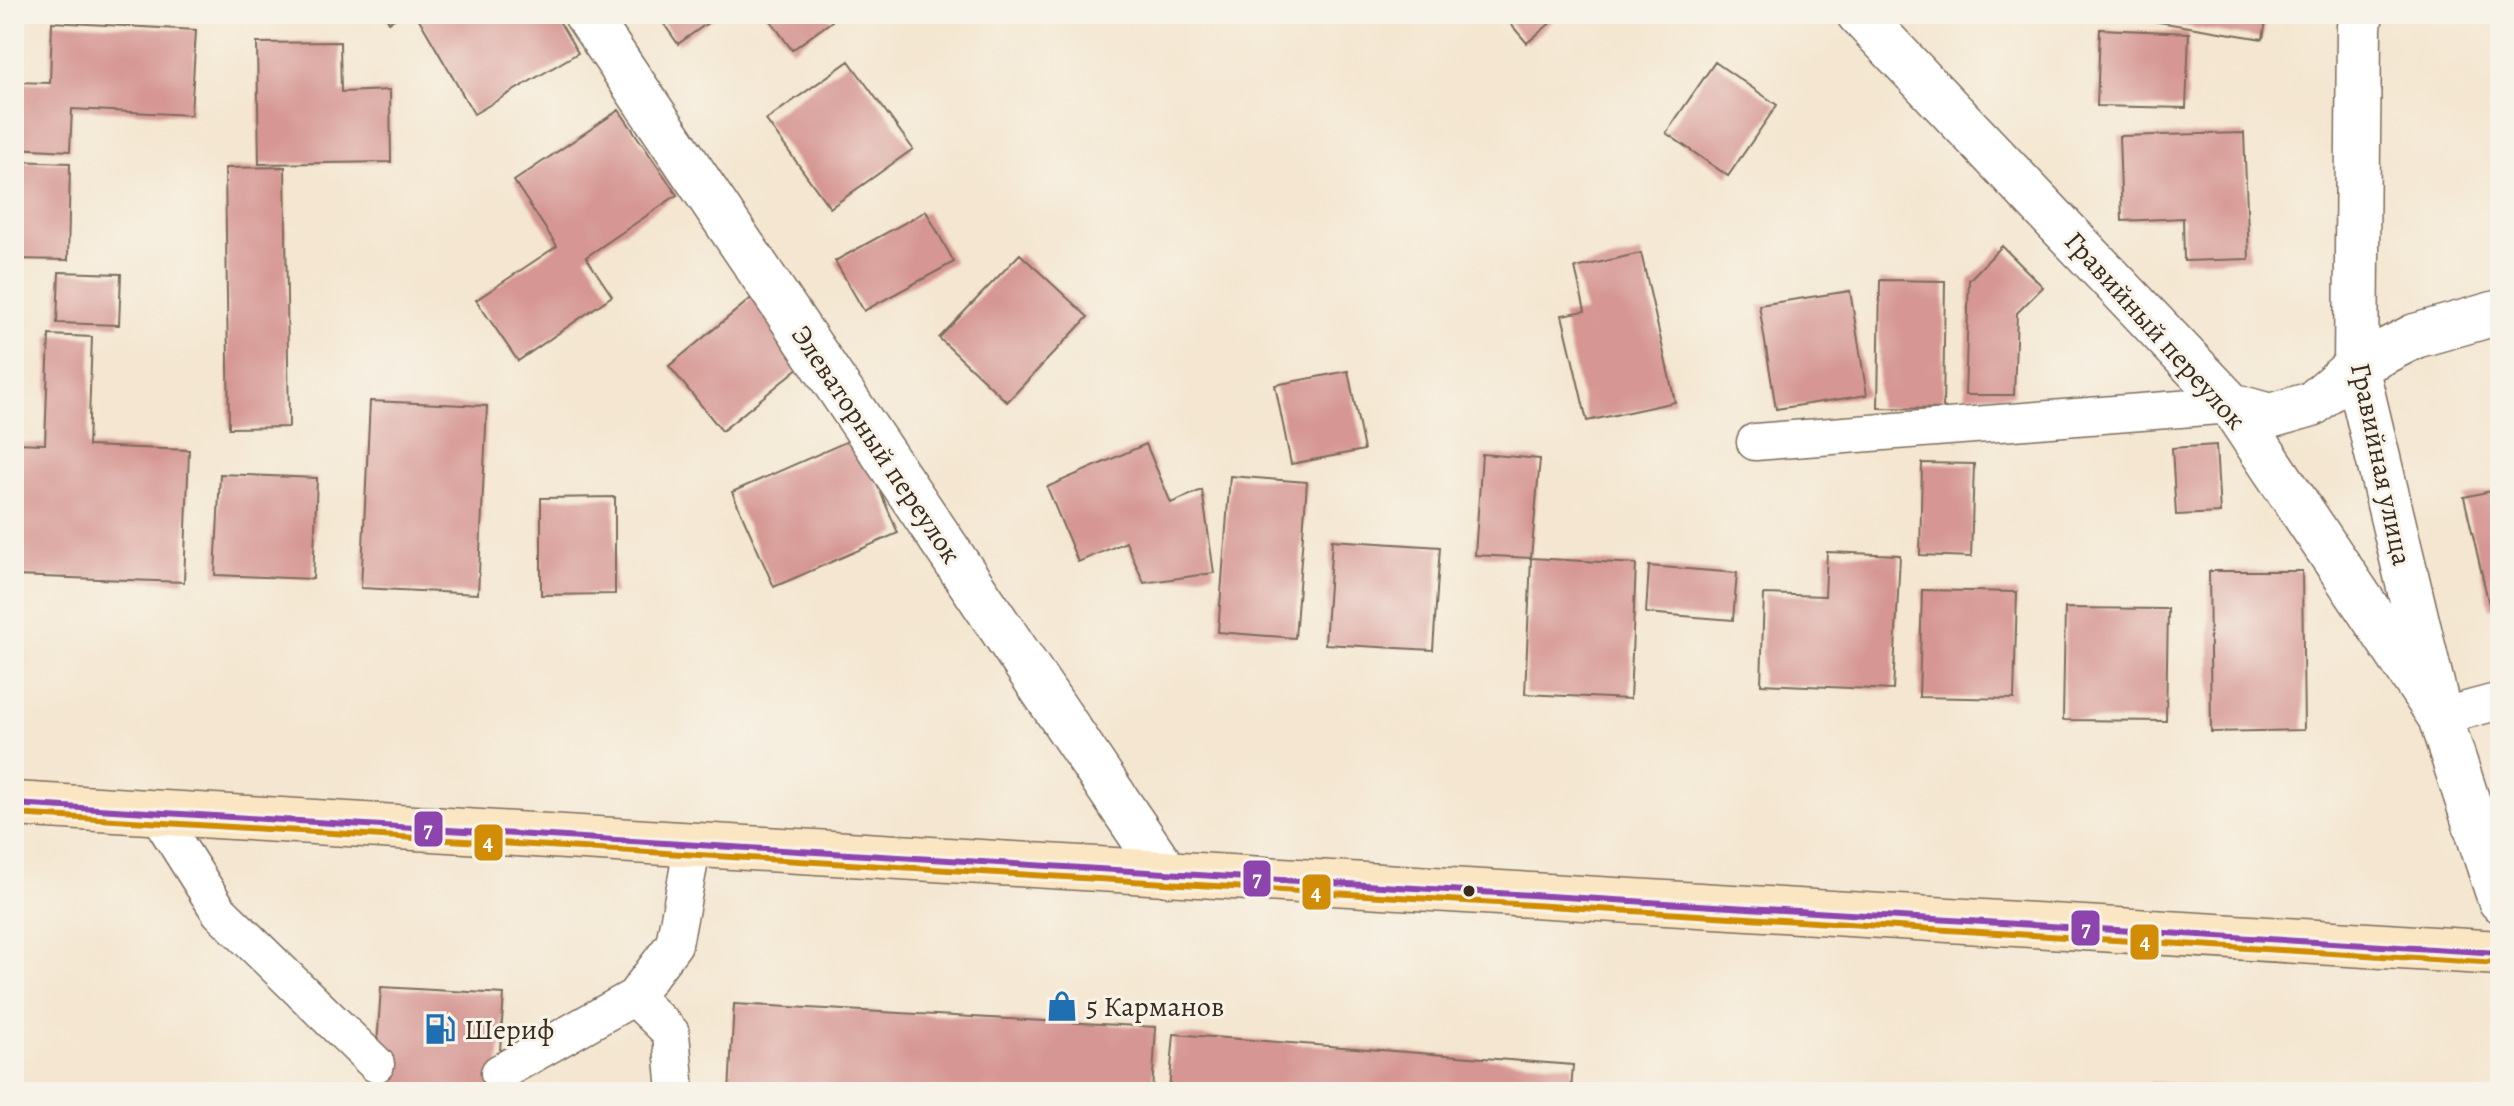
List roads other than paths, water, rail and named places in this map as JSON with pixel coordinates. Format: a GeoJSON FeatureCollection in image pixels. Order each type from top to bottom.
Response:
{"type":"FeatureCollection","features":[{"type":"Feature","properties":{"kind":"street","name":"Элеваторный переулок"},"geometry":{"type":"LineString","coordinates":[[586,14],[1167,874]]}},
{"type":"Feature","properties":{"kind":"street","name":"Гравийный переулок"},"geometry":{"type":"LineString","coordinates":[[1859,14],[2231,405],[2440,717]]}},
{"type":"Feature","properties":{"kind":"street","name":"Гравийная улица"},"geometry":{"type":"LineString","coordinates":[[2361,14],[2356,366],[2440,717],[2500,900]]}},
{"type":"Feature","properties":{"kind":"street"},"geometry":{"type":"LineString","coordinates":[[2231,405],[2270,416],[2312,404],[2356,366],[2415,336],[2500,312]]}},
{"type":"Feature","properties":{"kind":"street"},"geometry":{"type":"LineString","coordinates":[[14,804],[2500,953]]}},
{"type":"Feature","properties":{"kind":"lane"},"geometry":{"type":"LineString","coordinates":[[1755,442],[2231,405]]}},
{"type":"Feature","properties":{"kind":"lane"},"geometry":{"type":"LineString","coordinates":[[2440,717],[2500,701]]}},
{"type":"Feature","properties":{"kind":"lane"},"geometry":{"type":"LineString","coordinates":[[157,813],[219,911],[376,1064]]}},
{"type":"Feature","properties":{"kind":"lane"},"geometry":{"type":"LineString","coordinates":[[499,1073],[634,997],[674,944],[693,845]]}},
{"type":"Feature","properties":{"kind":"lane"},"geometry":{"type":"LineString","coordinates":[[634,997],[671,1033],[676,1092]]}},
{"type":"Feature","properties":{"kind":"place","name":"5 Карманов"},"geometry":{"type":"Point","coordinates":[1062,1006]}},
{"type":"Feature","properties":{"kind":"place","name":"Шериф"},"geometry":{"type":"Point","coordinates":[440,1029]}}]}
